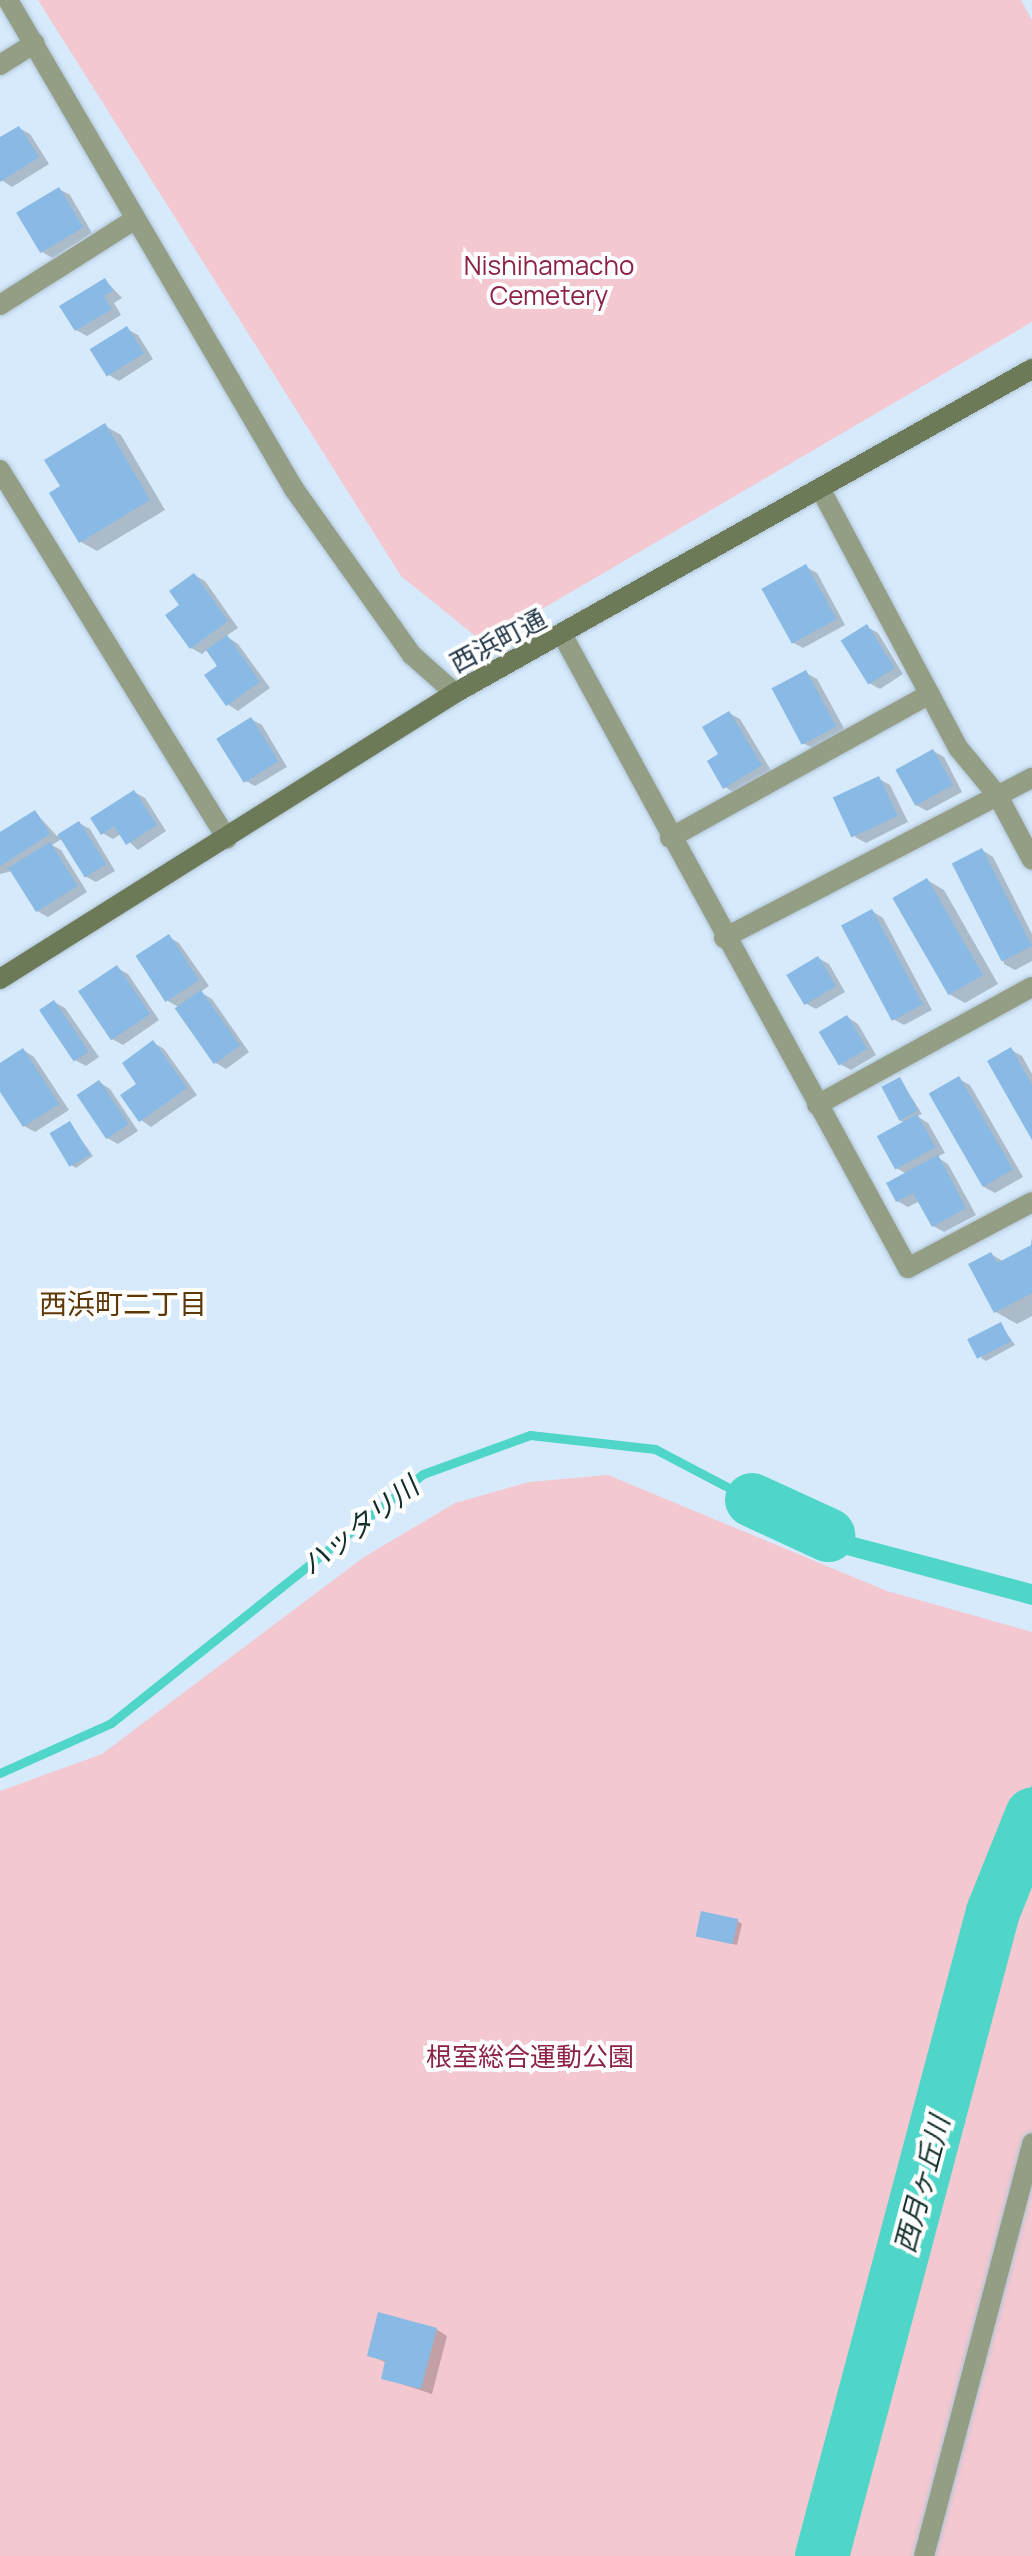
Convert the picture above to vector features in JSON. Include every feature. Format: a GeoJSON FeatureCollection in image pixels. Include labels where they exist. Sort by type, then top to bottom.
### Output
{"type":"FeatureCollection","features":[{"type":"Feature","properties":{"kind":"street"},"geometry":{"type":"LineString","coordinates":[[8,0],[294,489],[412,655],[455,693]]}},
{"type":"Feature","properties":{"kind":"street"},"geometry":{"type":"LineString","coordinates":[[0,65],[35,43]]}},
{"type":"Feature","properties":{"kind":"street"},"geometry":{"type":"LineString","coordinates":[[0,305],[134,220]]}},
{"type":"Feature","properties":{"kind":"street","name":"西浜町通"},"geometry":{"type":"LineString","coordinates":[[0,979],[455,693],[563,636],[1032,369]]}},
{"type":"Feature","properties":{"kind":"street"},"geometry":{"type":"LineString","coordinates":[[0,470],[227,839]]}},
{"type":"Feature","properties":{"kind":"street"},"geometry":{"type":"LineString","coordinates":[[821,490],[959,749],[998,796],[1032,860]]}},
{"type":"Feature","properties":{"kind":"street"},"geometry":{"type":"LineString","coordinates":[[563,636],[724,938],[908,1268],[1032,1202]]}},
{"type":"Feature","properties":{"kind":"street"},"geometry":{"type":"LineString","coordinates":[[670,838],[930,694]]}},
{"type":"Feature","properties":{"kind":"street"},"geometry":{"type":"LineString","coordinates":[[724,938],[1032,778]]}},
{"type":"Feature","properties":{"kind":"street"},"geometry":{"type":"LineString","coordinates":[[817,1105],[1032,987]]}},
{"type":"Feature","properties":{"kind":"street"},"geometry":{"type":"LineString","coordinates":[[924,2556],[1032,2143]]}},
{"type":"Feature","properties":{"kind":"green space","name":"Nishihamacho Cemetery"},"geometry":{"type":"Polygon","coordinates":[[[38,0],[1021,0],[1032,20],[1032,322],[484,643],[401,576],[38,0]]]}},
{"type":"Feature","properties":{"kind":"green space","name":"根室総合運動公園"},"geometry":{"type":"Polygon","coordinates":[[[608,1475],[887,1591],[1032,1632],[1032,2556],[0,2556],[0,1791],[102,1754],[364,1557],[455,1503],[529,1482],[608,1475]]]}},
{"type":"Feature","properties":{"kind":"shaded area"},"geometry":{"type":"Polygon","coordinates":[[[768,1498],[843,1534],[1032,1584],[1032,1605],[843,1554],[759,1509],[768,1498]]]}},
{"type":"Feature","properties":{"kind":"shaded area"},"geometry":{"type":"Polygon","coordinates":[[[1032,1785],[1032,1833],[975,2012],[969,1967],[1006,1828],[1032,1785]]]}},
{"type":"Feature","properties":{"kind":"building"},"geometry":{"type":"Polygon","coordinates":[[[19,126],[39,157],[0,182],[0,137],[19,126]]]}},
{"type":"Feature","properties":{"kind":"building"},"geometry":{"type":"Polygon","coordinates":[[[59,187],[83,227],[40,253],[16,213],[59,187]]]}},
{"type":"Feature","properties":{"kind":"building"},"geometry":{"type":"Polygon","coordinates":[[[105,278],[113,291],[104,296],[112,309],[75,331],[59,306],[105,278]]]}},
{"type":"Feature","properties":{"kind":"building"},"geometry":{"type":"Polygon","coordinates":[[[127,326],[144,353],[107,376],[90,349],[127,326]]]}},
{"type":"Feature","properties":{"kind":"building"},"geometry":{"type":"Polygon","coordinates":[[[105,423],[150,500],[79,543],[49,493],[60,486],[44,460],[105,423]]]}},
{"type":"Feature","properties":{"kind":"building"},"geometry":{"type":"Polygon","coordinates":[[[806,564],[837,619],[792,644],[761,589],[806,564]]]}},
{"type":"Feature","properties":{"kind":"building"},"geometry":{"type":"Polygon","coordinates":[[[194,573],[228,621],[190,649],[165,615],[179,605],[169,591],[194,573]]]}},
{"type":"Feature","properties":{"kind":"building"},"geometry":{"type":"Polygon","coordinates":[[[867,624],[895,668],[868,685],[841,640],[867,624]]]}},
{"type":"Feature","properties":{"kind":"building"},"geometry":{"type":"Polygon","coordinates":[[[227,635],[260,682],[226,706],[204,675],[217,666],[206,650],[227,635]]]}},
{"type":"Feature","properties":{"kind":"building"},"geometry":{"type":"Polygon","coordinates":[[[806,670],[836,727],[802,745],[772,688],[806,670]]]}},
{"type":"Feature","properties":{"kind":"building"},"geometry":{"type":"Polygon","coordinates":[[[729,711],[762,765],[723,789],[707,761],[718,754],[702,727],[729,711]]]}},
{"type":"Feature","properties":{"kind":"building"},"geometry":{"type":"Polygon","coordinates":[[[251,717],[279,761],[244,783],[216,739],[251,717]]]}},
{"type":"Feature","properties":{"kind":"building"},"geometry":{"type":"Polygon","coordinates":[[[933,749],[953,785],[915,806],[895,770],[933,749]]]}},
{"type":"Feature","properties":{"kind":"building"},"geometry":{"type":"Polygon","coordinates":[[[879,776],[898,816],[851,837],[833,798],[879,776]]]}},
{"type":"Feature","properties":{"kind":"building"},"geometry":{"type":"Polygon","coordinates":[[[134,790],[157,825],[126,845],[114,826],[101,835],[90,818],[134,790]]]}},
{"type":"Feature","properties":{"kind":"building"},"geometry":{"type":"Polygon","coordinates":[[[35,810],[50,834],[0,866],[0,832],[35,810]]]}},
{"type":"Feature","properties":{"kind":"building"},"geometry":{"type":"Polygon","coordinates":[[[79,821],[106,864],[85,877],[58,834],[79,821]]]}},
{"type":"Feature","properties":{"kind":"building"},"geometry":{"type":"Polygon","coordinates":[[[50,842],[78,886],[36,912],[8,868],[50,842]]]}},
{"type":"Feature","properties":{"kind":"building"},"geometry":{"type":"Polygon","coordinates":[[[982,848],[1032,946],[1002,961],[952,863],[982,848]]]}},
{"type":"Feature","properties":{"kind":"building"},"geometry":{"type":"Polygon","coordinates":[[[927,878],[983,975],[948,995],[892,898],[927,878]]]}},
{"type":"Feature","properties":{"kind":"building"},"geometry":{"type":"Polygon","coordinates":[[[872,909],[923,1004],[892,1021],[841,925],[872,909]]]}},
{"type":"Feature","properties":{"kind":"building"},"geometry":{"type":"Polygon","coordinates":[[[169,934],[199,980],[165,1002],[135,956],[169,934]]]}},
{"type":"Feature","properties":{"kind":"building"},"geometry":{"type":"Polygon","coordinates":[[[818,956],[836,986],[804,1005],[786,975],[818,956]]]}},
{"type":"Feature","properties":{"kind":"building"},"geometry":{"type":"Polygon","coordinates":[[[117,965],[150,1014],[111,1040],[78,991],[117,965]]]}},
{"type":"Feature","properties":{"kind":"building"},"geometry":{"type":"Polygon","coordinates":[[[201,990],[240,1046],[214,1064],[175,1008],[201,990]]]}},
{"type":"Feature","properties":{"kind":"building"},"geometry":{"type":"Polygon","coordinates":[[[54,1000],[89,1051],[74,1061],[39,1010],[54,1000]]]}},
{"type":"Feature","properties":{"kind":"building"},"geometry":{"type":"Polygon","coordinates":[[[847,1015],[867,1048],[839,1065],[819,1032],[847,1015]]]}},
{"type":"Feature","properties":{"kind":"building"},"geometry":{"type":"Polygon","coordinates":[[[153,1040],[187,1088],[139,1122],[120,1095],[136,1084],[122,1063],[153,1040]]]}},
{"type":"Feature","properties":{"kind":"building"},"geometry":{"type":"Polygon","coordinates":[[[1011,1047],[1032,1085],[1032,1140],[987,1061],[1011,1047]]]}},
{"type":"Feature","properties":{"kind":"building"},"geometry":{"type":"Polygon","coordinates":[[[23,1048],[59,1104],[23,1127],[0,1092],[0,1063],[23,1048]]]}},
{"type":"Feature","properties":{"kind":"building"},"geometry":{"type":"Polygon","coordinates":[[[959,1076],[1013,1170],[983,1187],[929,1094],[959,1076]]]}},
{"type":"Feature","properties":{"kind":"building"},"geometry":{"type":"Polygon","coordinates":[[[900,1077],[918,1111],[899,1120],[881,1087],[900,1077]]]}},
{"type":"Feature","properties":{"kind":"building"},"geometry":{"type":"Polygon","coordinates":[[[99,1080],[129,1124],[106,1139],[77,1095],[99,1080]]]}},
{"type":"Feature","properties":{"kind":"building"},"geometry":{"type":"Polygon","coordinates":[[[917,1114],[935,1147],[895,1170],[877,1136],[917,1114]]]}},
{"type":"Feature","properties":{"kind":"building"},"geometry":{"type":"Polygon","coordinates":[[[70,1121],[90,1154],[70,1167],[49,1133],[70,1121]]]}},
{"type":"Feature","properties":{"kind":"building"},"geometry":{"type":"Polygon","coordinates":[[[938,1155],[966,1208],[932,1227],[913,1193],[896,1202],[886,1183],[938,1155]]]}},
{"type":"Feature","properties":{"kind":"building"},"geometry":{"type":"Polygon","coordinates":[[[1032,1237],[1032,1293],[994,1313],[968,1264],[991,1252],[997,1263],[1031,1245],[1032,1237]]]}},
{"type":"Feature","properties":{"kind":"building"},"geometry":{"type":"Polygon","coordinates":[[[1001,1322],[1011,1342],[977,1359],[967,1339],[1001,1322]]]}},
{"type":"Feature","properties":{"kind":"building"},"geometry":{"type":"Polygon","coordinates":[[[701,1911],[738,1919],[733,1944],[696,1936],[701,1911]]]}},
{"type":"Feature","properties":{"kind":"building"},"geometry":{"type":"Polygon","coordinates":[[[378,2312],[437,2328],[421,2389],[381,2379],[385,2361],[367,2356],[378,2312]]]}},
{"type":"Feature","properties":{"kind":"waterway","name":"ハッタリ川"},"geometry":{"type":"LineString","coordinates":[[0,1773],[111,1723],[423,1474],[530,1435],[655,1449],[752,1500]]}},
{"type":"Feature","properties":{"kind":"waterway","name":"ハッタリ川"},"geometry":{"type":"LineString","coordinates":[[752,1500],[828,1535]]}},
{"type":"Feature","properties":{"kind":"waterway","name":"西月ヶ丘川"},"geometry":{"type":"LineString","coordinates":[[822,2556],[993,1912],[1032,1815]]}},
{"type":"Feature","properties":{"kind":"district","name":"西浜町二丁目"},"geometry":{"type":"Point","coordinates":[123,1303]}}]}
